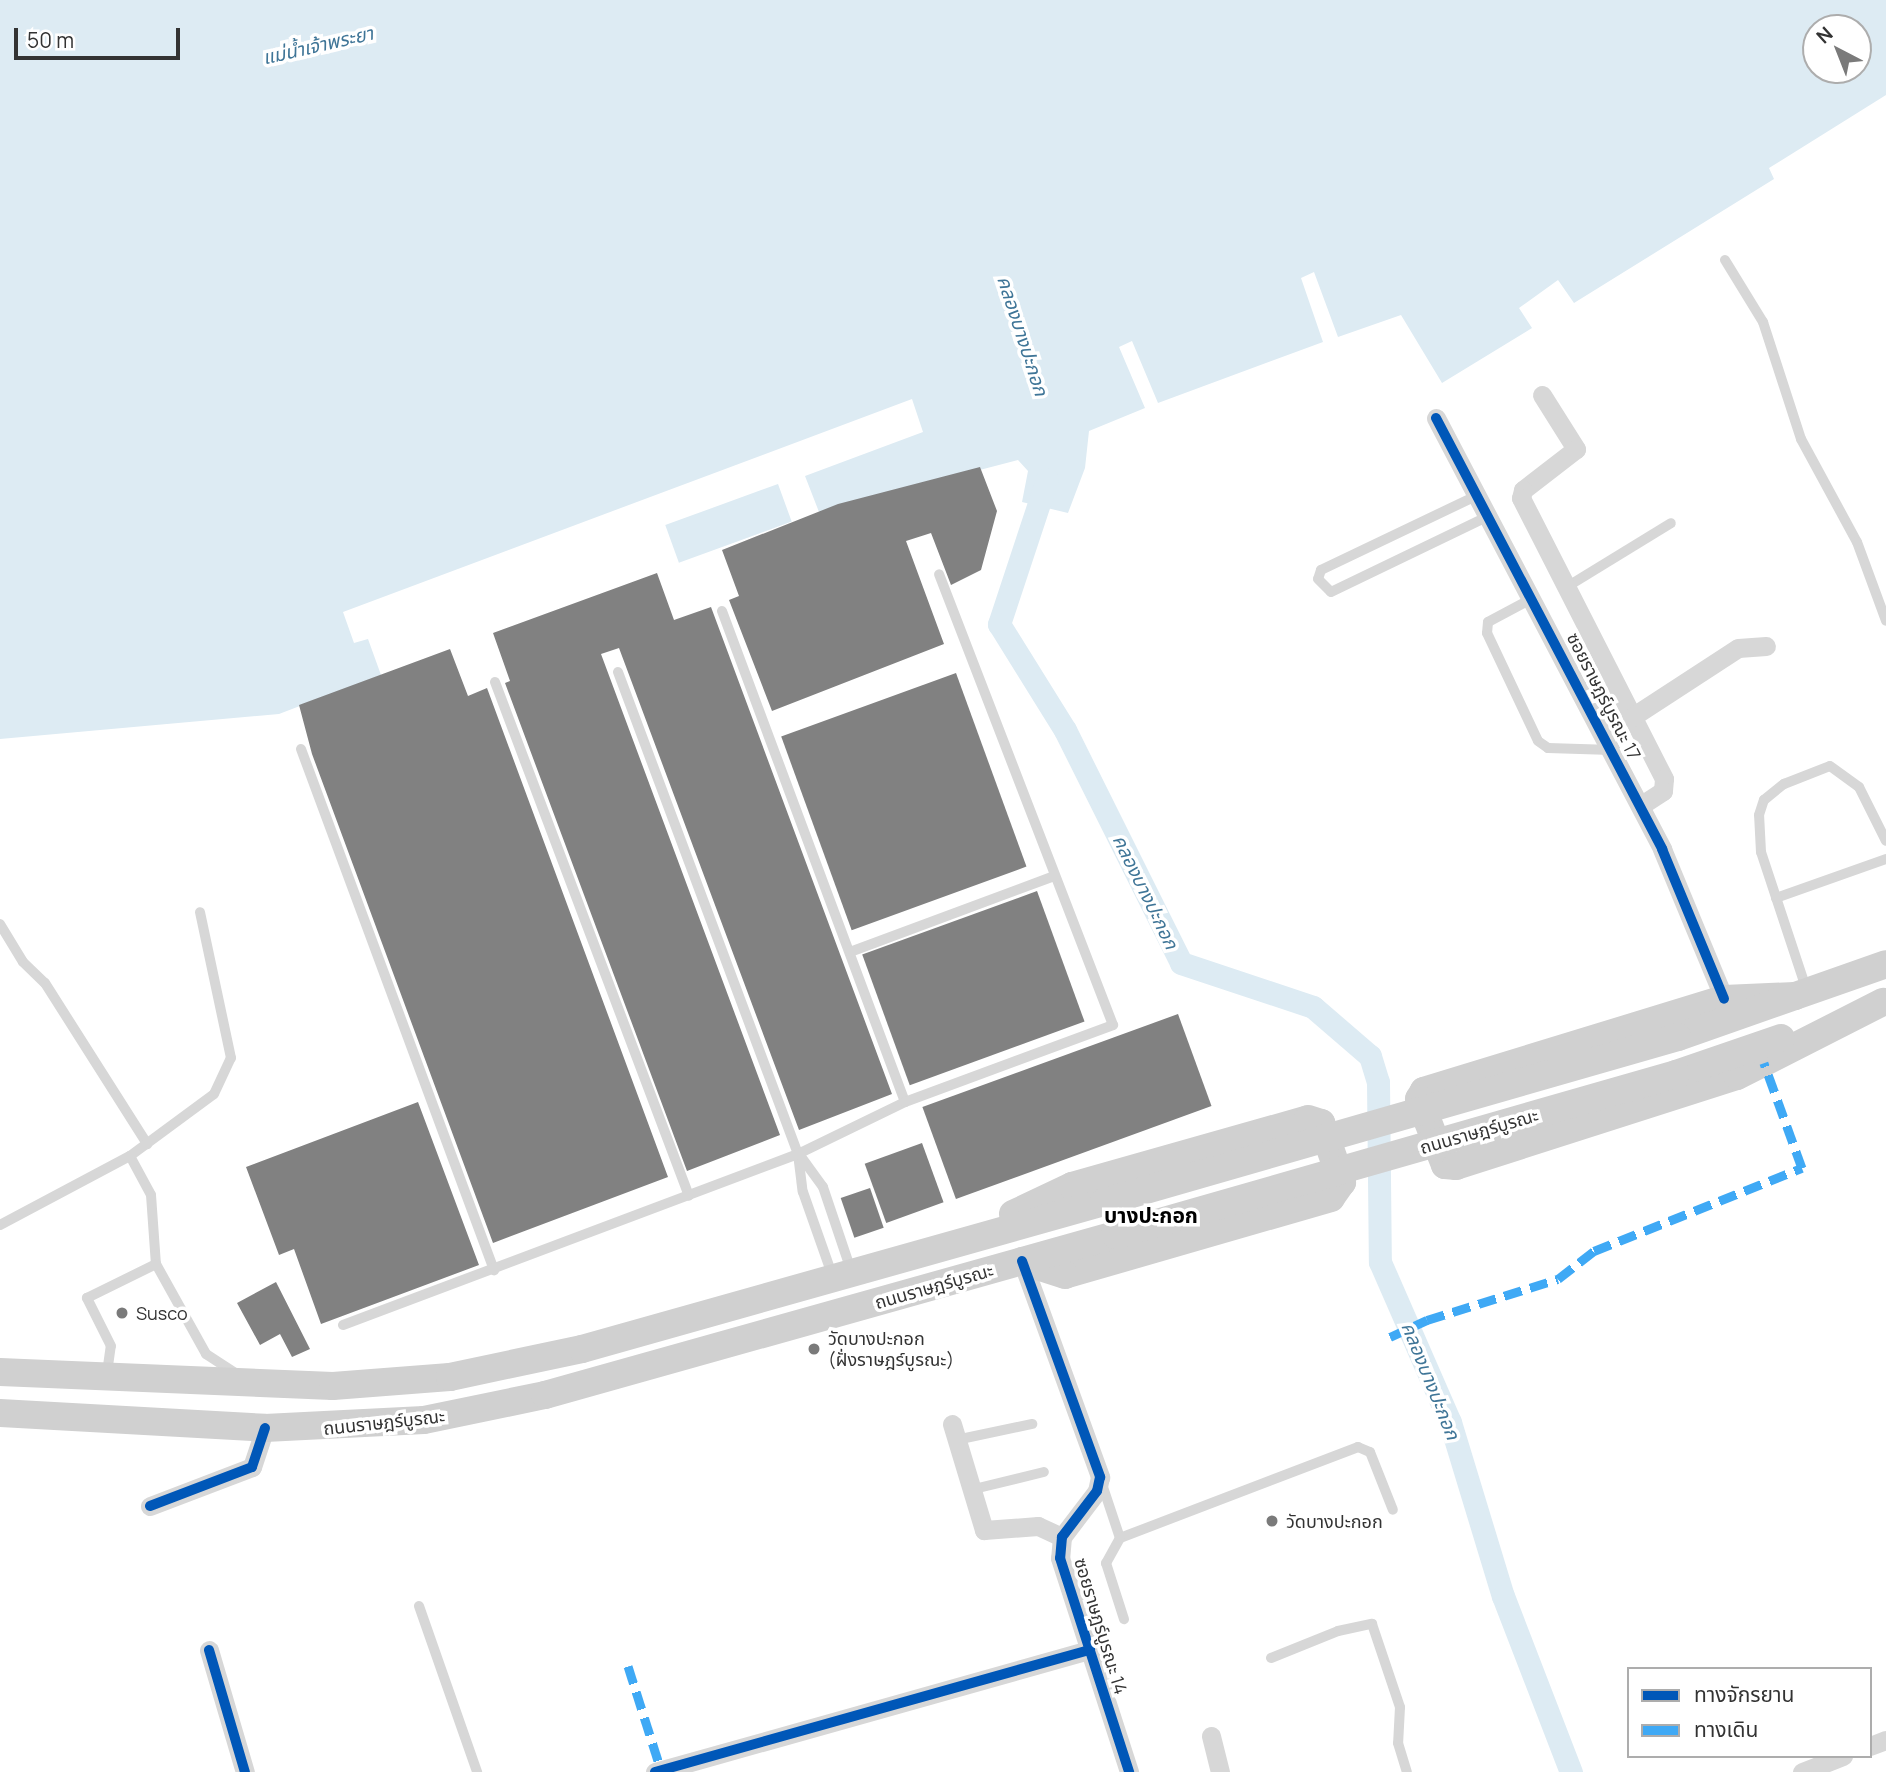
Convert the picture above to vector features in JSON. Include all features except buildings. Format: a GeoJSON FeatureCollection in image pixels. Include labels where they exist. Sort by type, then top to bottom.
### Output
{"type":"FeatureCollection","features":[{"type":"Feature","properties":{"kind":"main road","name":"ถนนราษฎร์บูรณะ"},"geometry":{"type":"LineString","coordinates":[[0,1372],[332,1386],[450,1377],[582,1349],[1678,1037],[1886,964]]}},
{"type":"Feature","properties":{"kind":"main road"},"geometry":{"type":"LineString","coordinates":[[1801,994],[1724,999],[1424,1091],[1419,1099],[1444,1165],[1455,1166],[1737,1076],[1884,1001]]}},
{"type":"Feature","properties":{"kind":"main road","name":"ถนนราษฎร์บูรณะ"},"geometry":{"type":"LineString","coordinates":[[0,1413],[265,1428],[373,1426],[483,1409],[1115,1235],[1676,1074],[1884,1001]]}},
{"type":"Feature","properties":{"kind":"main road"},"geometry":{"type":"LineString","coordinates":[[948,1246],[1072,1186],[1308,1119],[1321,1122],[1342,1182],[1331,1198],[1065,1275],[1022,1261]]}},
{"type":"Feature","properties":{"kind":"street"},"geometry":{"type":"LineString","coordinates":[[1542,395],[1576,449],[1523,490],[1521,498],[1664,779],[1663,792],[1640,806]]}},
{"type":"Feature","properties":{"kind":"street","name":"ซอยราษฎร์บูรณะ 17"},"geometry":{"type":"LineString","coordinates":[[1436,418],[1534,598],[1640,806],[1724,999]]}},
{"type":"Feature","properties":{"kind":"street"},"geometry":{"type":"LineString","coordinates":[[1632,717],[1738,648],[1766,646]]}},
{"type":"Feature","properties":{"kind":"street"},"geometry":{"type":"LineString","coordinates":[[1022,1261],[1100,1477]]}},
{"type":"Feature","properties":{"kind":"street"},"geometry":{"type":"LineString","coordinates":[[150,1506],[252,1467],[265,1428]]}},
{"type":"Feature","properties":{"kind":"street"},"geometry":{"type":"LineString","coordinates":[[954,1432],[980,1525],[989,1533],[1038,1526],[1062,1537]]}},
{"type":"Feature","properties":{"kind":"street","name":"ซอยราษฎร์บูรณะ 14"},"geometry":{"type":"LineString","coordinates":[[1100,1477],[1097,1491],[1062,1537],[1060,1558],[1129,1772]]}},
{"type":"Feature","properties":{"kind":"street"},"geometry":{"type":"LineString","coordinates":[[209,1650],[245,1772]]}},
{"type":"Feature","properties":{"kind":"street"},"geometry":{"type":"LineString","coordinates":[[654,1772],[1090,1650]]}},
{"type":"Feature","properties":{"kind":"street"},"geometry":{"type":"LineString","coordinates":[[1211,1736],[1220,1772]]}},
{"type":"Feature","properties":{"kind":"street"},"geometry":{"type":"LineString","coordinates":[[1802,1772],[1838,1758]]}},
{"type":"Feature","properties":{"kind":"lane"},"geometry":{"type":"LineString","coordinates":[[1725,260],[1763,322],[1801,439],[1857,541],[1886,621]]}},
{"type":"Feature","properties":{"kind":"lane"},"geometry":{"type":"LineString","coordinates":[[1478,495],[1321,570],[1318,579],[1331,592],[1489,516]]}},
{"type":"Feature","properties":{"kind":"lane"},"geometry":{"type":"LineString","coordinates":[[1565,589],[1671,523]]}},
{"type":"Feature","properties":{"kind":"lane"},"geometry":{"type":"LineString","coordinates":[[343,1325],[798,1154],[905,1102],[1113,1025],[939,574]]}},
{"type":"Feature","properties":{"kind":"lane"},"geometry":{"type":"LineString","coordinates":[[1534,598],[1488,622],[1487,633],[1538,741],[1548,748],[1612,750]]}},
{"type":"Feature","properties":{"kind":"lane"},"geometry":{"type":"LineString","coordinates":[[722,611],[905,1102]]}},
{"type":"Feature","properties":{"kind":"lane"},"geometry":{"type":"LineString","coordinates":[[618,672],[798,1154],[803,1192],[842,1274]]}},
{"type":"Feature","properties":{"kind":"lane"},"geometry":{"type":"LineString","coordinates":[[495,681],[689,1196]]}},
{"type":"Feature","properties":{"kind":"lane"},"geometry":{"type":"LineString","coordinates":[[300,749],[494,1270]]}},
{"type":"Feature","properties":{"kind":"lane"},"geometry":{"type":"LineString","coordinates":[[1801,994],[1761,852],[1759,815],[1764,800],[1784,784],[1830,766],[1848,775],[1886,841]]}},
{"type":"Feature","properties":{"kind":"lane"},"geometry":{"type":"LineString","coordinates":[[1776,898],[1886,859]]}},
{"type":"Feature","properties":{"kind":"lane"},"geometry":{"type":"LineString","coordinates":[[850,952],[1054,876]]}},
{"type":"Feature","properties":{"kind":"lane"},"geometry":{"type":"LineString","coordinates":[[0,1225],[130,1156],[214,1094],[231,1058],[200,912]]}},
{"type":"Feature","properties":{"kind":"lane"},"geometry":{"type":"LineString","coordinates":[[0,924],[23,962],[45,983],[147,1144]]}},
{"type":"Feature","properties":{"kind":"lane"},"geometry":{"type":"LineString","coordinates":[[798,1154],[823,1187],[842,1274]]}},
{"type":"Feature","properties":{"kind":"lane"},"geometry":{"type":"LineString","coordinates":[[130,1156],[151,1195],[156,1264],[206,1354],[252,1384]]}},
{"type":"Feature","properties":{"kind":"lane"},"geometry":{"type":"LineString","coordinates":[[106,1377],[111,1346],[87,1298],[156,1264]]}},
{"type":"Feature","properties":{"kind":"lane"},"geometry":{"type":"LineString","coordinates":[[954,1432],[1032,1424]]}},
{"type":"Feature","properties":{"kind":"lane"},"geometry":{"type":"LineString","coordinates":[[1124,1619],[1106,1563],[1120,1538],[1359,1447],[1370,1452],[1393,1510]]}},
{"type":"Feature","properties":{"kind":"lane"},"geometry":{"type":"LineString","coordinates":[[970,1490],[1044,1472]]}},
{"type":"Feature","properties":{"kind":"lane"},"geometry":{"type":"LineString","coordinates":[[1100,1477],[1120,1538]]}},
{"type":"Feature","properties":{"kind":"lane"},"geometry":{"type":"LineString","coordinates":[[419,1606],[477,1772]]}},
{"type":"Feature","properties":{"kind":"lane"},"geometry":{"type":"LineString","coordinates":[[1271,1658],[1338,1631],[1371,1624],[1399,1707],[1398,1743],[1407,1772]]}},
{"type":"Feature","properties":{"kind":"water","name":"แม่น้ำเจ้าพระยา"},"geometry":{"type":"Polygon","coordinates":[[[0,0],[1886,0],[1886,95],[1769,168],[1774,179],[1574,303],[1558,280],[1519,308],[1532,328],[1442,383],[1401,315],[1338,337],[1314,272],[1301,278],[1323,342],[1158,403],[1132,341],[1119,347],[1145,408],[1089,431],[1085,468],[1068,513],[1022,502],[1028,471],[1018,460],[819,512],[805,476],[923,432],[912,399],[343,612],[354,643],[368,639],[381,675],[279,714],[0,739],[0,0]]]}},
{"type":"Feature","properties":{"kind":"water"},"geometry":{"type":"Polygon","coordinates":[[[778,484],[792,522],[679,563],[665,525],[778,484]]]}},
{"type":"Feature","properties":{"kind":"waterway","name":"คลองบางปะกอก"},"geometry":{"type":"LineString","coordinates":[[1047,479],[999,624],[1065,730],[1181,963],[1313,1007],[1370,1056],[1378,1082],[1380,1262],[1450,1422],[1503,1596],[1571,1772]]}},
{"type":"Feature","properties":{"kind":"marked path"},"geometry":{"type":"LineString","coordinates":[[1390,1337],[1427,1320],[1558,1279],[1594,1251],[1802,1168],[1764,1063]]}},
{"type":"Feature","properties":{"kind":"marked path"},"geometry":{"type":"LineString","coordinates":[[628,1666],[661,1770]]}},
{"type":"Feature","properties":{"kind":"cycle path"},"geometry":{"type":"LineString","coordinates":[[1436,418],[1662,849],[1724,999]]}},
{"type":"Feature","properties":{"kind":"cycle path"},"geometry":{"type":"LineString","coordinates":[[1022,1261],[1100,1477],[1097,1491],[1062,1537],[1060,1558],[1129,1772]]}},
{"type":"Feature","properties":{"kind":"cycle path"},"geometry":{"type":"LineString","coordinates":[[150,1506],[252,1467],[265,1428]]}},
{"type":"Feature","properties":{"kind":"cycle path"},"geometry":{"type":"LineString","coordinates":[[209,1650],[245,1772]]}},
{"type":"Feature","properties":{"kind":"cycle path"},"geometry":{"type":"LineString","coordinates":[[655,1772],[1090,1650]]}},
{"type":"Feature","properties":{"kind":"place","name":"Susco"},"geometry":{"type":"Point","coordinates":[122,1313]}},
{"type":"Feature","properties":{"kind":"place","name":"วัดบางปะกอก (ฝั่งราษฎร์บูรณะ)"},"geometry":{"type":"Point","coordinates":[814,1349]}},
{"type":"Feature","properties":{"kind":"place","name":"วัดบางปะกอก"},"geometry":{"type":"Point","coordinates":[1272,1521]}},
{"type":"Feature","properties":{"kind":"district","name":"บางปะกอก"},"geometry":{"type":"Point","coordinates":[1151,1215]}}]}
